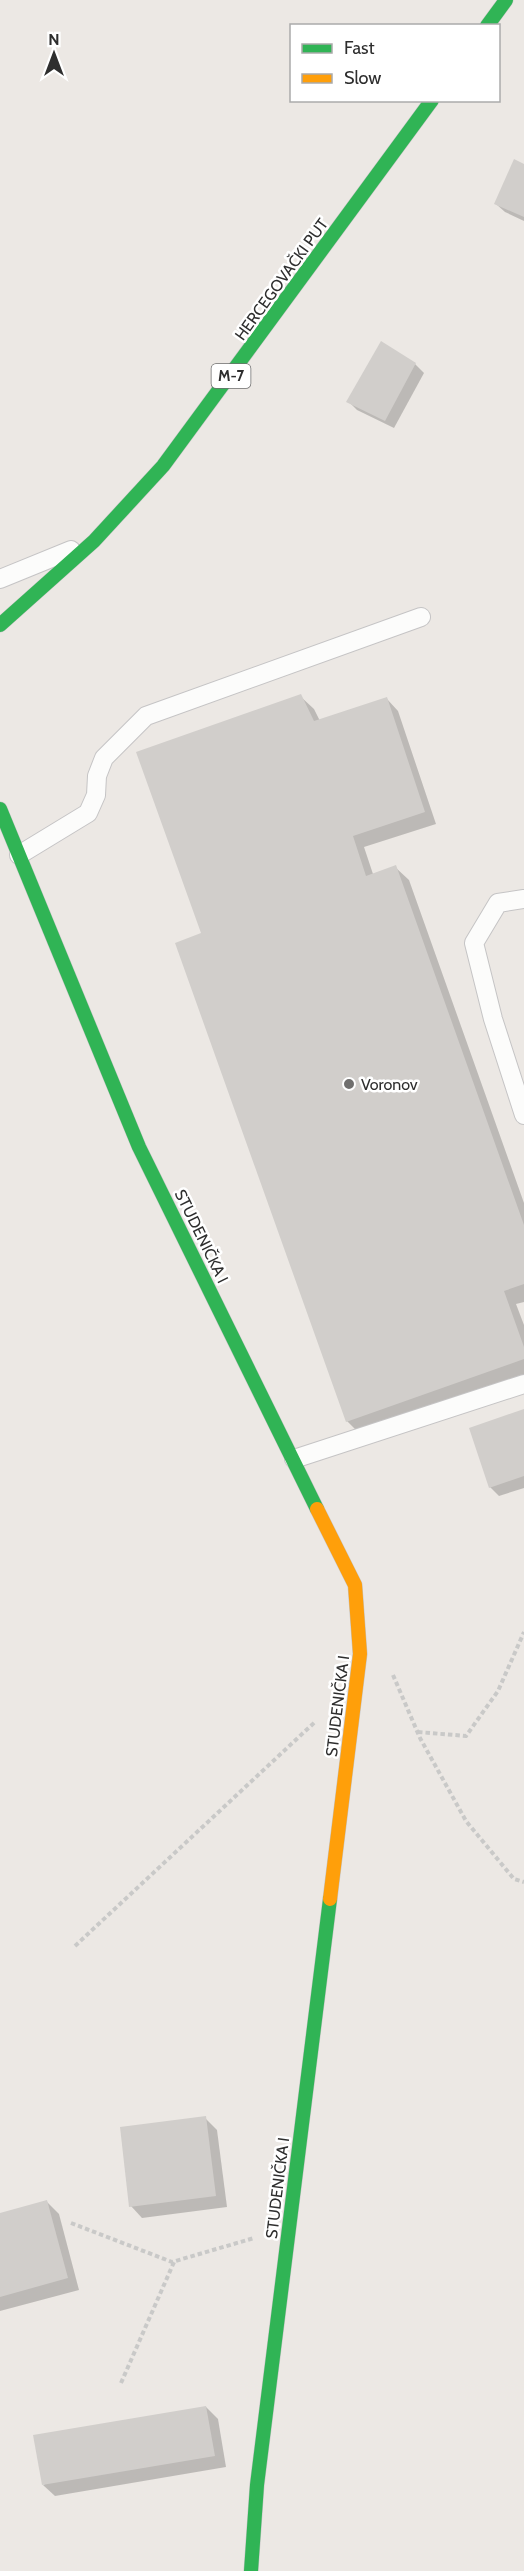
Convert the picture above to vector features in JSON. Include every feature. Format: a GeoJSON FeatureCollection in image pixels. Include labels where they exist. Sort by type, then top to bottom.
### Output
{"type":"FeatureCollection","features":[{"type":"Feature","properties":{"kind":"street"},"geometry":{"type":"LineString","coordinates":[[488,24],[506,0]]}},
{"type":"Feature","properties":{"kind":"street","name":"HERCEGOVAČKI PUT"},"geometry":{"type":"LineString","coordinates":[[0,625],[94,541],[137,495],[187,435],[431,102]]}},
{"type":"Feature","properties":{"kind":"street","name":"STUDENIČKA I"},"geometry":{"type":"LineString","coordinates":[[0,809],[139,1147],[355,1585],[360,1654],[257,2485],[251,2571]]}},
{"type":"Feature","properties":{"kind":"lane"},"geometry":{"type":"LineString","coordinates":[[0,579],[94,541]]}},
{"type":"Feature","properties":{"kind":"lane"},"geometry":{"type":"LineString","coordinates":[[19,855],[88,813],[96,795],[97,776],[104,758],[146,716],[421,617]]}},
{"type":"Feature","properties":{"kind":"lane"},"geometry":{"type":"LineString","coordinates":[[524,899],[498,903],[474,943],[494,1019],[524,1115]]}},
{"type":"Feature","properties":{"kind":"lane"},"geometry":{"type":"LineString","coordinates":[[294,1459],[524,1384]]}},
{"type":"Feature","properties":{"kind":"path"},"geometry":{"type":"LineString","coordinates":[[418,1732],[466,1736],[498,1691],[524,1632]]}},
{"type":"Feature","properties":{"kind":"path"},"geometry":{"type":"LineString","coordinates":[[391,1669],[418,1732],[466,1821],[514,1879],[524,1882]]}},
{"type":"Feature","properties":{"kind":"path"},"geometry":{"type":"LineString","coordinates":[[75,1946],[323,1715]]}},
{"type":"Feature","properties":{"kind":"path"},"geometry":{"type":"LineString","coordinates":[[71,2223],[174,2262],[289,2227]]}},
{"type":"Feature","properties":{"kind":"path"},"geometry":{"type":"LineString","coordinates":[[122,2383],[174,2262]]}},
{"type":"Feature","properties":{"kind":"building"},"geometry":{"type":"Polygon","coordinates":[[[514,159],[524,164],[524,217],[494,204],[514,159]]]}},
{"type":"Feature","properties":{"kind":"building"},"geometry":{"type":"Polygon","coordinates":[[[381,341],[416,363],[385,421],[346,402],[381,341]]]}},
{"type":"Feature","properties":{"kind":"building","name":"Voronov"},"geometry":{"type":"Polygon","coordinates":[[[301,694],[314,721],[387,697],[425,812],[353,836],[366,876],[396,865],[524,1225],[524,1284],[504,1291],[524,1347],[524,1359],[346,1422],[175,943],[201,933],[136,752],[301,694]]]}},
{"type":"Feature","properties":{"kind":"building"},"geometry":{"type":"Polygon","coordinates":[[[524,1409],[524,1476],[489,1488],[469,1428],[524,1409]]]}},
{"type":"Feature","properties":{"kind":"building"},"geometry":{"type":"Polygon","coordinates":[[[206,2116],[216,2196],[129,2207],[120,2127],[206,2116]]]}},
{"type":"Feature","properties":{"kind":"building"},"geometry":{"type":"Polygon","coordinates":[[[47,2200],[68,2278],[0,2297],[0,2213],[47,2200]]]}},
{"type":"Feature","properties":{"kind":"building"},"geometry":{"type":"Polygon","coordinates":[[[206,2406],[215,2456],[42,2485],[33,2435],[206,2406]]]}},
{"type":"Feature","properties":{"kind":"traffic: fast"},"geometry":{"type":"LineString","coordinates":[[488,24],[506,0]]}},
{"type":"Feature","properties":{"kind":"traffic: fast"},"geometry":{"type":"LineString","coordinates":[[0,625],[94,541],[163,466],[431,102]]}},
{"type":"Feature","properties":{"kind":"traffic: fast"},"geometry":{"type":"LineString","coordinates":[[0,809],[139,1147],[317,1509]]}},
{"type":"Feature","properties":{"kind":"traffic: fast"},"geometry":{"type":"LineString","coordinates":[[251,2571],[257,2485],[330,1899]]}},
{"type":"Feature","properties":{"kind":"traffic: slow"},"geometry":{"type":"LineString","coordinates":[[317,1509],[355,1585],[360,1654],[330,1899]]}},
{"type":"Feature","properties":{"kind":"place","name":"Voronov"},"geometry":{"type":"Point","coordinates":[349,1084]}}]}
